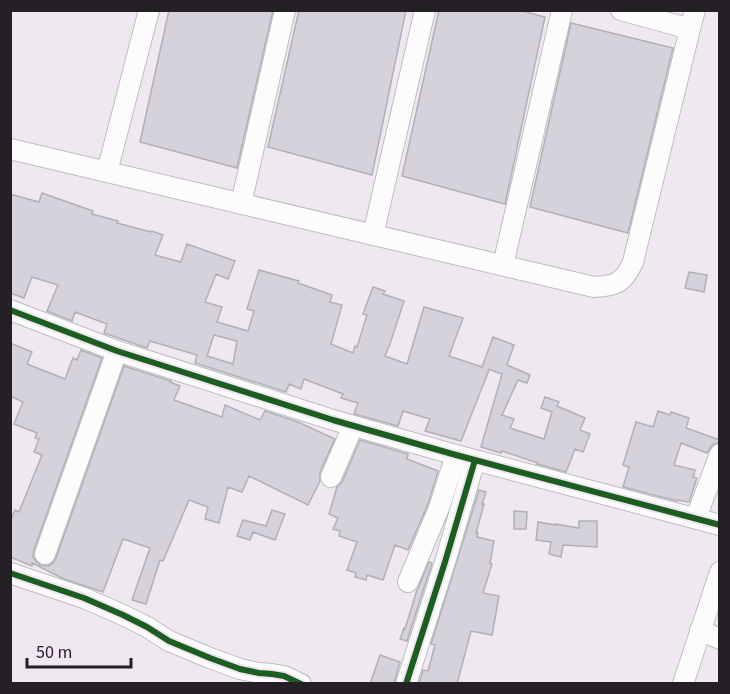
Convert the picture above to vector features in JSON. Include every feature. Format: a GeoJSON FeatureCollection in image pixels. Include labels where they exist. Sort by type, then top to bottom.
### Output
{"type":"FeatureCollection","features":[{"type":"Feature","properties":{"kind":"street"},"geometry":{"type":"LineString","coordinates":[[107,172],[148,10]]}},
{"type":"Feature","properties":{"kind":"street"},"geometry":{"type":"LineString","coordinates":[[241,204],[285,10]]}},
{"type":"Feature","properties":{"kind":"street"},"geometry":{"type":"LineString","coordinates":[[373,235],[425,10]]}},
{"type":"Feature","properties":{"kind":"street"},"geometry":{"type":"LineString","coordinates":[[503,265],[562,10]]}},
{"type":"Feature","properties":{"kind":"street"},"geometry":{"type":"LineString","coordinates":[[10,150],[594,287],[604,287],[616,283],[627,275],[633,261],[693,20],[621,10]]}},
{"type":"Feature","properties":{"kind":"street"},"geometry":{"type":"LineString","coordinates":[[10,310],[117,351],[353,426],[720,525]]}},
{"type":"Feature","properties":{"kind":"street"},"geometry":{"type":"LineString","coordinates":[[45,554],[117,351]]}},
{"type":"Feature","properties":{"kind":"street"},"geometry":{"type":"LineString","coordinates":[[331,477],[353,426]]}},
{"type":"Feature","properties":{"kind":"street"},"geometry":{"type":"LineString","coordinates":[[696,518],[720,454]]}},
{"type":"Feature","properties":{"kind":"street"},"geometry":{"type":"LineString","coordinates":[[408,582],[439,508],[456,455]]}},
{"type":"Feature","properties":{"kind":"street"},"geometry":{"type":"LineString","coordinates":[[406,684],[476,460]]}},
{"type":"Feature","properties":{"kind":"street"},"geometry":{"type":"LineString","coordinates":[[683,684],[720,572]]}},
{"type":"Feature","properties":{"kind":"street"},"geometry":{"type":"LineString","coordinates":[[10,573],[84,598],[147,627],[169,641],[210,658],[240,669],[284,676],[301,684]]}},
{"type":"Feature","properties":{"kind":"street"},"geometry":{"type":"LineString","coordinates":[[700,630],[720,639]]}},
{"type":"Feature","properties":{"kind":"building"},"geometry":{"type":"Polygon","coordinates":[[[169,10],[273,10],[237,168],[140,142],[169,10]]]}},
{"type":"Feature","properties":{"kind":"building"},"geometry":{"type":"Polygon","coordinates":[[[299,10],[406,10],[372,175],[268,147],[299,10]]]}},
{"type":"Feature","properties":{"kind":"building"},"geometry":{"type":"Polygon","coordinates":[[[439,10],[518,10],[545,17],[505,204],[402,176],[439,10]]]}},
{"type":"Feature","properties":{"kind":"building"},"geometry":{"type":"Polygon","coordinates":[[[571,23],[673,48],[628,233],[530,207],[571,23]]]}},
{"type":"Feature","properties":{"kind":"building"},"geometry":{"type":"Polygon","coordinates":[[[42,193],[93,211],[92,214],[118,221],[117,223],[163,235],[155,255],[181,262],[187,244],[235,261],[228,279],[216,274],[205,302],[222,307],[217,322],[248,331],[254,311],[247,309],[259,270],[299,281],[298,283],[332,295],[330,302],[342,305],[331,344],[353,353],[367,315],[363,314],[373,287],[385,291],[383,294],[404,301],[385,356],[407,364],[424,307],[463,318],[449,356],[482,367],[493,337],[514,345],[507,365],[530,375],[527,383],[518,380],[502,415],[514,419],[510,428],[544,439],[552,412],[541,408],[545,397],[559,402],[557,406],[585,418],[580,430],[590,434],[583,452],[575,449],[566,472],[502,451],[501,453],[481,447],[502,374],[488,369],[461,441],[425,431],[430,419],[403,411],[398,426],[354,414],[358,403],[341,398],[343,394],[304,379],[301,389],[289,384],[286,392],[195,363],[197,355],[150,341],[147,348],[104,333],[107,324],[75,312],[72,321],[47,311],[58,285],[32,277],[24,298],[10,293],[10,194],[39,202],[42,193]],[[214,335],[207,356],[233,364],[237,341],[214,335]]]}},
{"type":"Feature","properties":{"kind":"building"},"geometry":{"type":"Polygon","coordinates":[[[689,272],[707,275],[704,292],[685,288],[689,272]]]}},
{"type":"Feature","properties":{"kind":"building"},"geometry":{"type":"Polygon","coordinates":[[[10,343],[32,352],[27,364],[65,379],[73,358],[77,360],[81,350],[102,358],[34,550],[33,557],[40,565],[48,566],[56,558],[124,366],[171,381],[180,386],[174,400],[222,417],[225,405],[260,420],[265,411],[298,422],[335,439],[320,472],[320,481],[308,505],[249,476],[242,492],[228,487],[219,523],[205,519],[208,507],[189,500],[163,561],[160,560],[146,604],[132,600],[150,548],[123,539],[103,592],[64,579],[32,563],[32,566],[10,557],[10,522],[15,510],[19,512],[42,455],[34,452],[39,439],[35,438],[37,433],[14,424],[23,402],[10,396],[10,343]]]}},
{"type":"Feature","properties":{"kind":"building"},"geometry":{"type":"Polygon","coordinates":[[[658,411],[670,415],[671,412],[689,418],[686,428],[720,440],[712,445],[707,453],[681,443],[674,465],[695,470],[693,477],[697,478],[689,502],[623,487],[629,467],[623,465],[636,422],[653,427],[658,411]]]}},
{"type":"Feature","properties":{"kind":"building"},"geometry":{"type":"Polygon","coordinates":[[[360,440],[408,454],[407,459],[438,471],[428,504],[408,550],[395,545],[383,580],[367,575],[366,580],[355,577],[356,573],[347,570],[357,542],[339,536],[340,531],[333,529],[338,518],[329,514],[337,487],[342,482],[360,440]]]}},
{"type":"Feature","properties":{"kind":"building"},"geometry":{"type":"Polygon","coordinates":[[[479,490],[486,492],[477,537],[494,541],[490,563],[492,564],[483,593],[499,596],[492,635],[471,631],[457,684],[419,684],[423,670],[428,671],[435,645],[431,644],[479,490]]]}},
{"type":"Feature","properties":{"kind":"building"},"geometry":{"type":"Polygon","coordinates":[[[272,510],[285,514],[275,540],[253,532],[250,540],[237,536],[243,520],[266,526],[272,510]]]}},
{"type":"Feature","properties":{"kind":"building"},"geometry":{"type":"Polygon","coordinates":[[[514,511],[527,512],[526,529],[514,529],[514,511]]]}},
{"type":"Feature","properties":{"kind":"building"},"geometry":{"type":"Polygon","coordinates":[[[579,521],[597,521],[597,547],[563,545],[561,557],[549,554],[551,542],[536,540],[538,522],[579,528],[579,521]]]}},
{"type":"Feature","properties":{"kind":"building"},"geometry":{"type":"Polygon","coordinates":[[[429,562],[432,563],[407,641],[400,639],[416,593],[429,562]]]}},
{"type":"Feature","properties":{"kind":"building"},"geometry":{"type":"Polygon","coordinates":[[[380,655],[400,662],[394,684],[370,684],[380,655]]]}},
{"type":"Feature","properties":{"kind":"cycle path"},"geometry":{"type":"LineString","coordinates":[[10,310],[117,351],[333,420],[720,525]]}},
{"type":"Feature","properties":{"kind":"cycle path"},"geometry":{"type":"LineString","coordinates":[[406,684],[475,460]]}},
{"type":"Feature","properties":{"kind":"cycle path"},"geometry":{"type":"LineString","coordinates":[[10,573],[84,598],[147,627],[169,641],[210,658],[240,669],[284,676],[301,684]]}}]}
